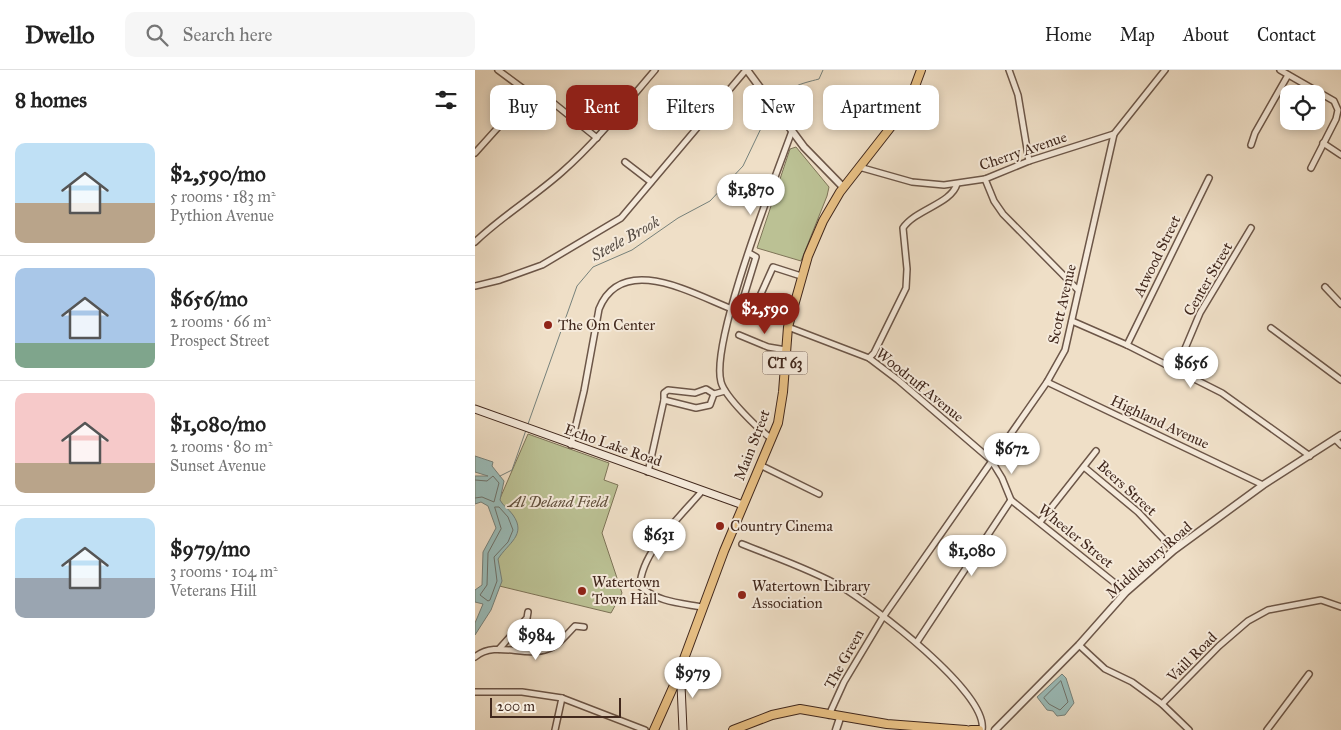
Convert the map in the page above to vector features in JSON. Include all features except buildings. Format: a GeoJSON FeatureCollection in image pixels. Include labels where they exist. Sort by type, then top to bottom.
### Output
{"type":"FeatureCollection","features":[{"type":"Feature","properties":{"kind":"main road","name":"Main Street"},"geometry":{"type":"LineString","coordinates":[[654,730],[743,505],[772,438],[780,413],[788,327],[801,276],[823,221],[858,166],[900,118],[915,91],[921,70]]}},
{"type":"Feature","properties":{"kind":"main road","name":"Echo Lake Road"},"geometry":{"type":"LineString","coordinates":[[475,409],[526,429],[743,505]]}},
{"type":"Feature","properties":{"kind":"main road"},"geometry":{"type":"LineString","coordinates":[[678,673],[681,685],[683,730]]}},
{"type":"Feature","properties":{"kind":"main road"},"geometry":{"type":"LineString","coordinates":[[733,730],[772,715],[800,709],[840,718],[887,724],[966,730]]}},
{"type":"Feature","properties":{"kind":"main road"},"geometry":{"type":"LineString","coordinates":[[971,730],[981,730]]}},
{"type":"Feature","properties":{"kind":"street"},"geometry":{"type":"LineString","coordinates":[[498,70],[518,85]]}},
{"type":"Feature","properties":{"kind":"street"},"geometry":{"type":"LineString","coordinates":[[475,242],[515,207],[561,174],[597,138],[655,70]]}},
{"type":"Feature","properties":{"kind":"street"},"geometry":{"type":"LineString","coordinates":[[475,286],[530,270],[604,230],[621,218],[746,70],[820,165],[843,187]]}},
{"type":"Feature","properties":{"kind":"street"},"geometry":{"type":"LineString","coordinates":[[1009,70],[1018,95],[1029,161]]}},
{"type":"Feature","properties":{"kind":"street"},"geometry":{"type":"LineString","coordinates":[[1114,134],[1165,70]]}},
{"type":"Feature","properties":{"kind":"street"},"geometry":{"type":"LineString","coordinates":[[1279,70],[1334,101],[1338,110],[1336,119],[1311,168]]}},
{"type":"Feature","properties":{"kind":"street"},"geometry":{"type":"LineString","coordinates":[[1251,145],[1255,133],[1288,75]]}},
{"type":"Feature","properties":{"kind":"street"},"geometry":{"type":"LineString","coordinates":[[556,103],[597,138]]}},
{"type":"Feature","properties":{"kind":"street"},"geometry":{"type":"LineString","coordinates":[[475,153],[496,130]]}},
{"type":"Feature","properties":{"kind":"street"},"geometry":{"type":"LineString","coordinates":[[772,438],[725,391],[720,377],[720,360],[732,309],[749,253],[792,131]]}},
{"type":"Feature","properties":{"kind":"street","name":"Cherry Avenue"},"geometry":{"type":"LineString","coordinates":[[858,166],[912,182],[944,185],[957,184],[985,179],[1029,161],[1114,134]]}},
{"type":"Feature","properties":{"kind":"street","name":"Scott Avenue"},"geometry":{"type":"LineString","coordinates":[[991,460],[1047,382],[1065,350],[1114,134]]}},
{"type":"Feature","properties":{"kind":"street"},"geometry":{"type":"LineString","coordinates":[[1323,143],[1341,155]]}},
{"type":"Feature","properties":{"kind":"street"},"geometry":{"type":"LineString","coordinates":[[625,162],[651,182]]}},
{"type":"Feature","properties":{"kind":"street","name":"Atwood Street"},"geometry":{"type":"LineString","coordinates":[[1127,345],[1209,178]]}},
{"type":"Feature","properties":{"kind":"street"},"geometry":{"type":"LineString","coordinates":[[985,179],[994,201],[1003,214],[1078,290]]}},
{"type":"Feature","properties":{"kind":"street"},"geometry":{"type":"LineString","coordinates":[[869,358],[875,353],[906,288],[907,268],[903,228],[917,213],[951,195],[957,184]]}},
{"type":"Feature","properties":{"kind":"street","name":"Center Street"},"geometry":{"type":"LineString","coordinates":[[1176,370],[1200,313],[1251,228]]}},
{"type":"Feature","properties":{"kind":"street"},"geometry":{"type":"LineString","coordinates":[[743,316],[745,309],[744,296],[756,257],[749,253]]}},
{"type":"Feature","properties":{"kind":"street"},"geometry":{"type":"LineString","coordinates":[[745,309],[755,307],[773,268],[801,276]]}},
{"type":"Feature","properties":{"kind":"street"},"geometry":{"type":"LineString","coordinates":[[571,445],[584,391],[599,309],[602,300],[612,289],[634,279],[656,280],[732,309]]}},
{"type":"Feature","properties":{"kind":"street"},"geometry":{"type":"LineString","coordinates":[[1325,287],[1341,304]]}},
{"type":"Feature","properties":{"kind":"street"},"geometry":{"type":"LineString","coordinates":[[1072,321],[1127,345],[1222,393],[1310,456]]}},
{"type":"Feature","properties":{"kind":"street","name":"Woodruff Avenue"},"geometry":{"type":"LineString","coordinates":[[788,327],[869,358],[928,405],[991,460],[1003,478],[1011,500]]}},
{"type":"Feature","properties":{"kind":"street"},"geometry":{"type":"LineString","coordinates":[[1271,328],[1341,380]]}},
{"type":"Feature","properties":{"kind":"street"},"geometry":{"type":"LineString","coordinates":[[739,335],[767,348],[786,350]]}},
{"type":"Feature","properties":{"kind":"street","name":"Highland Avenue"},"geometry":{"type":"LineString","coordinates":[[1047,382],[1263,485]]}},
{"type":"Feature","properties":{"kind":"street"},"geometry":{"type":"LineString","coordinates":[[648,472],[664,393],[668,390],[695,393],[706,388],[714,394]]}},
{"type":"Feature","properties":{"kind":"street"},"geometry":{"type":"LineString","coordinates":[[714,394],[725,391]]}},
{"type":"Feature","properties":{"kind":"street"},"geometry":{"type":"LineString","coordinates":[[664,400],[696,408],[710,405],[714,394]]}},
{"type":"Feature","properties":{"kind":"street","name":"Middlebury Road"},"geometry":{"type":"LineString","coordinates":[[995,730],[1079,645],[1125,592],[1175,550],[1263,485],[1341,435]]}},
{"type":"Feature","properties":{"kind":"street"},"geometry":{"type":"LineString","coordinates":[[1335,439],[1341,445]]}},
{"type":"Feature","properties":{"kind":"street"},"geometry":{"type":"LineString","coordinates":[[1040,522],[1096,451]]}},
{"type":"Feature","properties":{"kind":"street"},"geometry":{"type":"LineString","coordinates":[[883,616],[991,460]]}},
{"type":"Feature","properties":{"kind":"street"},"geometry":{"type":"LineString","coordinates":[[760,465],[819,494]]}},
{"type":"Feature","properties":{"kind":"street","name":"Beers Street"},"geometry":{"type":"LineString","coordinates":[[1084,467],[1138,512],[1175,550]]}},
{"type":"Feature","properties":{"kind":"street"},"geometry":{"type":"LineString","coordinates":[[702,491],[668,530],[646,561],[640,574],[640,586],[648,594],[666,601],[702,607]]}},
{"type":"Feature","properties":{"kind":"street"},"geometry":{"type":"LineString","coordinates":[[917,642],[1011,500]]}},
{"type":"Feature","properties":{"kind":"street","name":"Wheeler Street"},"geometry":{"type":"LineString","coordinates":[[1011,500],[1125,592]]}},
{"type":"Feature","properties":{"kind":"street"},"geometry":{"type":"LineString","coordinates":[[742,544],[840,586],[917,642],[952,676],[975,708],[982,723],[981,730]]}},
{"type":"Feature","properties":{"kind":"street","name":"Vaill Road"},"geometry":{"type":"LineString","coordinates":[[1162,704],[1219,646],[1255,617],[1268,610],[1321,600],[1340,604]]}},
{"type":"Feature","properties":{"kind":"street"},"geometry":{"type":"LineString","coordinates":[[499,649],[527,618],[528,612]]}},
{"type":"Feature","properties":{"kind":"street","name":"The Green"},"geometry":{"type":"LineString","coordinates":[[829,715],[844,682],[883,616]]}},
{"type":"Feature","properties":{"kind":"street"},"geometry":{"type":"LineString","coordinates":[[475,657],[481,652],[499,649],[543,651],[551,648],[575,626],[584,627]]}},
{"type":"Feature","properties":{"kind":"street"},"geometry":{"type":"LineString","coordinates":[[1079,645],[1105,668],[1132,682],[1162,704],[1189,730]]}},
{"type":"Feature","properties":{"kind":"street"},"geometry":{"type":"LineString","coordinates":[[1267,730],[1309,674]]}},
{"type":"Feature","properties":{"kind":"street"},"geometry":{"type":"LineString","coordinates":[[475,692],[522,692],[562,698],[645,730]]}},
{"type":"Feature","properties":{"kind":"street"},"geometry":{"type":"LineString","coordinates":[[555,730],[562,698]]}},
{"type":"Feature","properties":{"kind":"street"},"geometry":{"type":"LineString","coordinates":[[836,730],[840,718]]}},
{"type":"Feature","properties":{"kind":"green space"},"geometry":{"type":"Polygon","coordinates":[[[796,147],[829,187],[801,261],[757,248],[790,149],[796,147]]]}},
{"type":"Feature","properties":{"kind":"green space","name":"Al Deland Field"},"geometry":{"type":"Polygon","coordinates":[[[528,434],[609,463],[604,480],[618,485],[602,533],[622,593],[611,613],[491,584],[498,545],[498,503],[528,434]]]}},
{"type":"Feature","properties":{"kind":"water"},"geometry":{"type":"Polygon","coordinates":[[[475,456],[493,462],[492,466],[504,481],[500,500],[513,515],[518,528],[515,538],[498,559],[502,581],[491,610],[475,635],[475,623],[483,604],[475,602],[475,590],[482,585],[483,552],[496,528],[488,506],[481,502],[475,504],[475,476],[488,476],[475,472],[475,456]]]}},
{"type":"Feature","properties":{"kind":"water"},"geometry":{"type":"Polygon","coordinates":[[[1062,674],[1066,678],[1074,703],[1065,715],[1057,716],[1053,711],[1047,710],[1037,697],[1062,674]]]}},
{"type":"Feature","properties":{"kind":"waterway","name":"Steele Brook"},"geometry":{"type":"LineString","coordinates":[[798,85],[819,79],[823,70]]}},
{"type":"Feature","properties":{"kind":"waterway","name":"Steele Brook"},"geometry":{"type":"LineString","coordinates":[[528,424],[577,286],[593,267],[632,250],[678,218],[710,201],[743,166],[760,130]]}},
{"type":"Feature","properties":{"kind":"waterway","name":"Steele Brook"},"geometry":{"type":"LineString","coordinates":[[500,476],[512,470],[526,430]]}},
{"type":"Feature","properties":{"kind":"place","name":"The Om Center"},"geometry":{"type":"Point","coordinates":[548,325]}},
{"type":"Feature","properties":{"kind":"place","name":"Country Cinema"},"geometry":{"type":"Point","coordinates":[720,526]}},
{"type":"Feature","properties":{"kind":"place","name":"Watertown Town Hall"},"geometry":{"type":"Point","coordinates":[582,591]}},
{"type":"Feature","properties":{"kind":"place","name":"Watertown Library Association"},"geometry":{"type":"Point","coordinates":[742,595]}}]}
